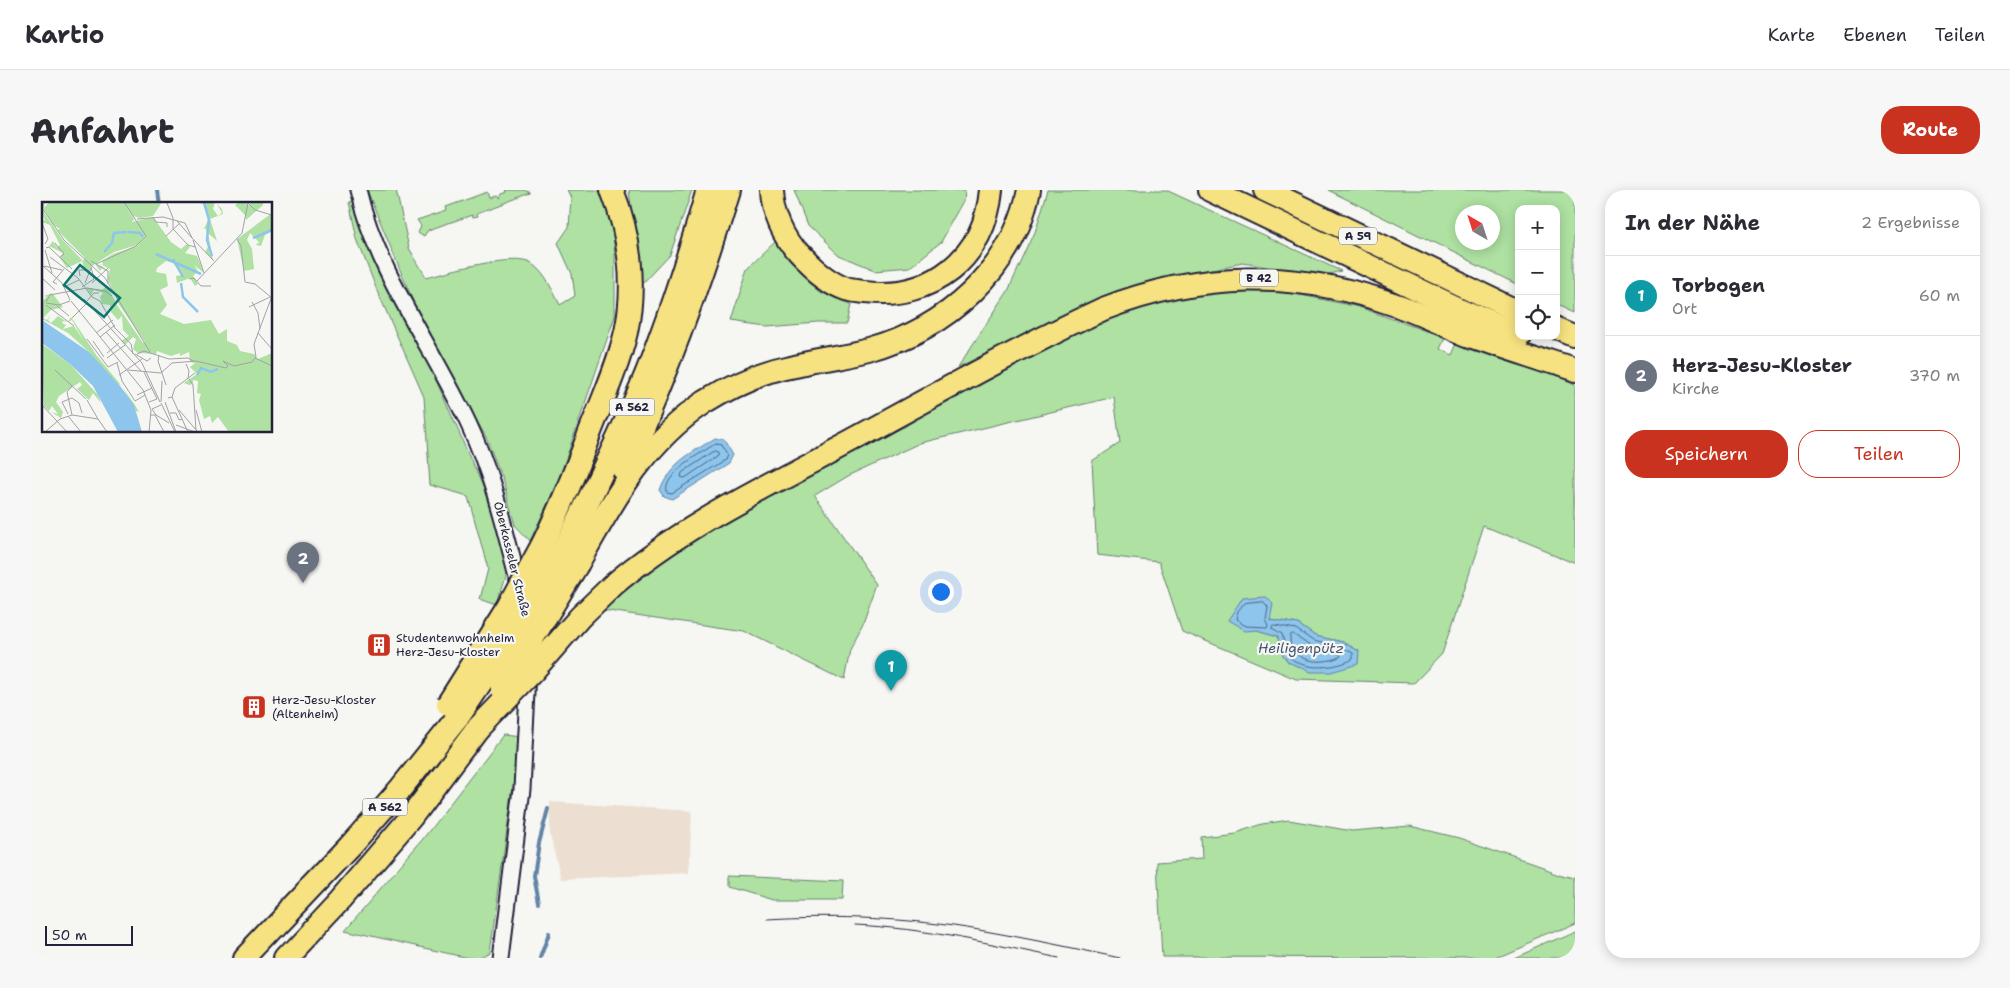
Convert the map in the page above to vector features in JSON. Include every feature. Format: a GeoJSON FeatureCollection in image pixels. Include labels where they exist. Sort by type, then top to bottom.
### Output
{"type":"FeatureCollection","features":[{"type":"Feature","properties":{"kind":"highway"},"geometry":{"type":"LineString","coordinates":[[244,958],[307,893],[451,713],[509,607],[561,554],[574,475],[609,386],[626,332],[631,292],[630,260],[625,229],[612,190]]}},
{"type":"Feature","properties":{"kind":"highway","name":"A 562"},"geometry":{"type":"LineString","coordinates":[[286,958],[340,900],[412,816],[478,728],[547,616],[561,554],[626,421],[647,373],[689,255],[708,190]]}},
{"type":"Feature","properties":{"kind":"highway"},"geometry":{"type":"LineString","coordinates":[[602,520],[674,352],[692,303],[728,190]]}},
{"type":"Feature","properties":{"kind":"highway"},"geometry":{"type":"LineString","coordinates":[[772,190],[780,225],[793,248],[812,268],[846,289],[881,294],[904,292],[926,285],[947,273],[959,262],[970,250],[980,234],[986,220],[991,190]]}},
{"type":"Feature","properties":{"kind":"highway"},"geometry":{"type":"LineString","coordinates":[[602,520],[631,473],[658,440],[673,426],[706,402],[731,388],[766,373],[793,365],[869,350],[894,342],[931,325],[955,308],[978,287],[999,260],[1020,218],[1029,190]]}},
{"type":"Feature","properties":{"kind":"highway"},"geometry":{"type":"LineString","coordinates":[[1210,190],[1515,334]]}},
{"type":"Feature","properties":{"kind":"highway","name":"A 59"},"geometry":{"type":"LineString","coordinates":[[1265,190],[1515,310]]}},
{"type":"Feature","properties":{"kind":"highway","name":"B 42"},"geometry":{"type":"LineString","coordinates":[[478,728],[533,671],[580,617],[612,586],[663,546],[715,514],[952,387],[1081,319],[1126,300],[1174,286],[1221,280],[1244,278],[1290,280],[1336,288],[1393,304],[1475,337],[1575,371]]}},
{"type":"Feature","properties":{"kind":"highway"},"geometry":{"type":"LineString","coordinates":[[1560,331],[1575,337]]}},
{"type":"Feature","properties":{"kind":"highway"},"geometry":{"type":"LineString","coordinates":[[1530,340],[1575,359]]}},
{"type":"Feature","properties":{"kind":"highway","name":"A 562"},"geometry":{"type":"LineString","coordinates":[[561,554],[602,520]]}},
{"type":"Feature","properties":{"kind":"street","name":"Oberkasseler Straße"},"geometry":{"type":"LineString","coordinates":[[358,190],[374,242],[401,298],[452,388],[487,467],[499,504],[527,618],[529,643],[522,789],[501,958]]}},
{"type":"Feature","properties":{"kind":"shaded area"},"geometry":{"type":"Polygon","coordinates":[[[550,802],[692,811],[689,873],[561,879],[550,834],[550,802]]]}},
{"type":"Feature","properties":{"kind":"green space"},"geometry":{"type":"Polygon","coordinates":[[[367,190],[396,190],[409,248],[426,277],[480,264],[511,260],[523,261],[532,264],[541,272],[560,305],[575,296],[572,274],[558,243],[569,227],[571,198],[567,190],[596,190],[603,194],[612,217],[615,258],[615,316],[559,479],[530,541],[515,525],[504,485],[487,439],[422,323],[367,190]]]}},
{"type":"Feature","properties":{"kind":"green space"},"geometry":{"type":"Polygon","coordinates":[[[506,190],[525,190],[531,193],[477,213],[478,216],[473,217],[472,215],[428,230],[424,236],[418,232],[421,226],[417,220],[447,210],[446,207],[487,192],[489,198],[496,196],[499,198],[501,194],[507,192],[506,190]]]}},
{"type":"Feature","properties":{"kind":"green space"},"geometry":{"type":"Polygon","coordinates":[[[629,190],[692,190],[670,255],[641,286],[629,190]]]}},
{"type":"Feature","properties":{"kind":"green space"},"geometry":{"type":"Polygon","coordinates":[[[794,190],[965,190],[964,201],[941,242],[910,267],[875,270],[839,255],[808,226],[794,190]]]}},
{"type":"Feature","properties":{"kind":"green space"},"geometry":{"type":"Polygon","coordinates":[[[1048,190],[1166,190],[1341,271],[1320,276],[1243,263],[1149,281],[1084,308],[958,367],[1008,291],[1035,232],[1048,190]]]}},
{"type":"Feature","properties":{"kind":"green space"},"geometry":{"type":"Polygon","coordinates":[[[1328,190],[1575,190],[1575,313],[1560,306],[1560,205],[1515,205],[1515,283],[1328,190]]]}},
{"type":"Feature","properties":{"kind":"green space"},"geometry":{"type":"Polygon","coordinates":[[[349,202],[353,203],[368,242],[432,371],[484,489],[508,569],[497,605],[480,599],[488,569],[468,496],[430,485],[424,397],[376,288],[357,239],[349,202]]]}},
{"type":"Feature","properties":{"kind":"green space"},"geometry":{"type":"Polygon","coordinates":[[[777,240],[791,263],[820,291],[851,304],[847,323],[767,327],[731,322],[748,268],[777,240]]]}},
{"type":"Feature","properties":{"kind":"green space"},"geometry":{"type":"Polygon","coordinates":[[[1231,288],[1291,293],[1359,307],[1445,338],[1440,349],[1453,355],[1459,341],[1575,385],[1575,563],[1484,526],[1442,654],[1414,683],[1296,679],[1182,631],[1159,562],[1097,555],[1092,461],[1120,443],[1114,397],[920,443],[848,476],[815,496],[877,585],[863,624],[850,649],[844,680],[744,631],[602,610],[629,581],[692,537],[1098,322],[1158,298],[1231,288]],[[1270,619],[1257,630],[1278,636],[1280,651],[1359,651],[1343,642],[1315,636],[1298,624],[1270,619]]]}},
{"type":"Feature","properties":{"kind":"green space"},"geometry":{"type":"Polygon","coordinates":[[[503,735],[520,737],[490,952],[478,958],[468,958],[345,930],[422,840],[503,735]]]}},
{"type":"Feature","properties":{"kind":"green space"},"geometry":{"type":"Polygon","coordinates":[[[1289,820],[1352,831],[1410,826],[1459,838],[1575,877],[1575,923],[1493,958],[1162,957],[1157,862],[1202,859],[1201,837],[1235,833],[1263,824],[1289,820]]]}},
{"type":"Feature","properties":{"kind":"green space"},"geometry":{"type":"Polygon","coordinates":[[[729,876],[843,881],[842,900],[772,900],[729,887],[729,876]]]}},
{"type":"Feature","properties":{"kind":"green space"},"geometry":{"type":"Polygon","coordinates":[[[1575,931],[1575,958],[1514,958],[1575,931]]]}},
{"type":"Feature","properties":{"kind":"water"},"geometry":{"type":"Polygon","coordinates":[[[715,438],[724,440],[733,455],[729,463],[672,499],[664,496],[660,490],[664,480],[676,465],[715,438]]]}},
{"type":"Feature","properties":{"kind":"water","name":"Heiligenpütz"},"geometry":{"type":"Polygon","coordinates":[[[1264,596],[1273,603],[1270,619],[1298,624],[1315,636],[1343,642],[1359,651],[1358,664],[1331,672],[1310,672],[1288,662],[1280,651],[1278,636],[1257,630],[1244,631],[1227,621],[1242,598],[1264,596]]]}},
{"type":"Feature","properties":{"kind":"waterway"},"geometry":{"type":"LineString","coordinates":[[157,190],[159,202]]}},
{"type":"Feature","properties":{"kind":"waterway"},"geometry":{"type":"LineString","coordinates":[[539,903],[534,876],[539,843],[548,809]]}},
{"type":"Feature","properties":{"kind":"waterway"},"geometry":{"type":"LineString","coordinates":[[540,958],[549,933]]}},
{"type":"Feature","properties":{"kind":"tram line"},"geometry":{"type":"LineString","coordinates":[[767,919],[820,917],[900,920],[997,933],[1120,958]]}},
{"type":"Feature","properties":{"kind":"tram line"},"geometry":{"type":"LineString","coordinates":[[855,925],[932,933],[1059,958]]}},
{"type":"Feature","properties":{"kind":"place","name":"Herz-Jesu-Kloster"},"geometry":{"type":"Point","coordinates":[303,583]}},
{"type":"Feature","properties":{"kind":"place","name":"Studentenwohnheim Herz-Jesu-Kloster"},"geometry":{"type":"Point","coordinates":[379,645]}},
{"type":"Feature","properties":{"kind":"place","name":"Torbogen"},"geometry":{"type":"Point","coordinates":[891,691]}},
{"type":"Feature","properties":{"kind":"place","name":"Herz-Jesu-Kloster (Altenheim)"},"geometry":{"type":"Point","coordinates":[254,707]}}]}
